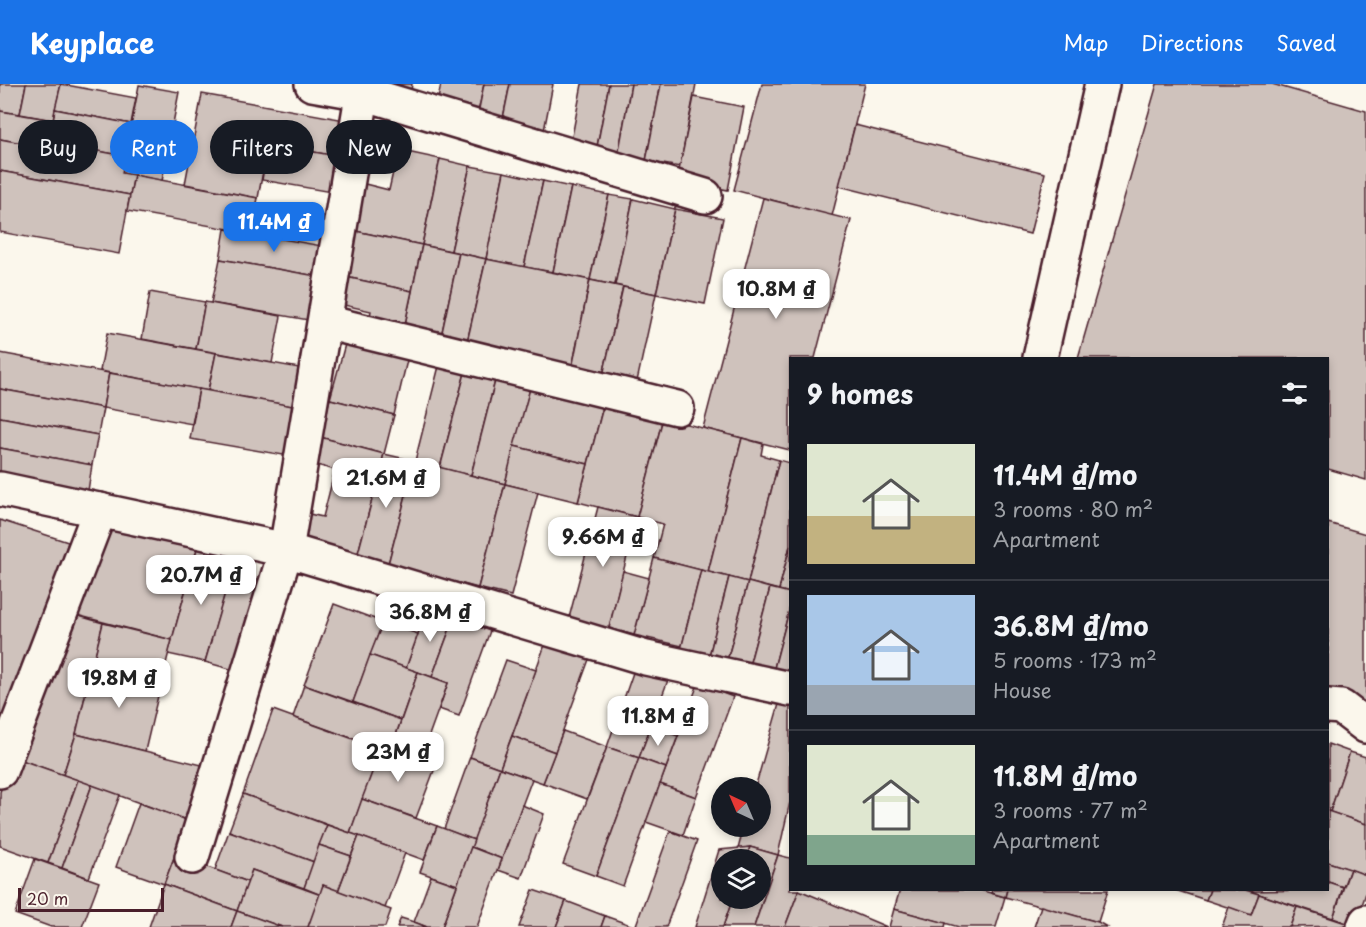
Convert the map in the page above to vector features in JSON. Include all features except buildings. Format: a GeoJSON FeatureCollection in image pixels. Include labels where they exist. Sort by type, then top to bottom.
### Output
{"type":"FeatureCollection","features":[{"type":"Feature","properties":{"kind":"street"},"geometry":{"type":"LineString","coordinates":[[312,84],[364,89],[705,196]]}},
{"type":"Feature","properties":{"kind":"street"},"geometry":{"type":"LineString","coordinates":[[1040,357],[1102,84]]}},
{"type":"Feature","properties":{"kind":"street"},"geometry":{"type":"LineString","coordinates":[[192,857],[286,550],[364,89]]}},
{"type":"Feature","properties":{"kind":"street"},"geometry":{"type":"LineString","coordinates":[[325,322],[677,408]]}},
{"type":"Feature","properties":{"kind":"street"},"geometry":{"type":"LineString","coordinates":[[0,489],[286,550],[646,658],[789,689]]}},
{"type":"Feature","properties":{"kind":"street"},"geometry":{"type":"LineString","coordinates":[[0,771],[100,510]]}},
{"type":"Feature","properties":{"kind":"street"},"geometry":{"type":"LineString","coordinates":[[1329,706],[1341,707],[1366,726]]}},
{"type":"Feature","properties":{"kind":"street"},"geometry":{"type":"LineString","coordinates":[[1364,927],[1366,922]]}}]}
